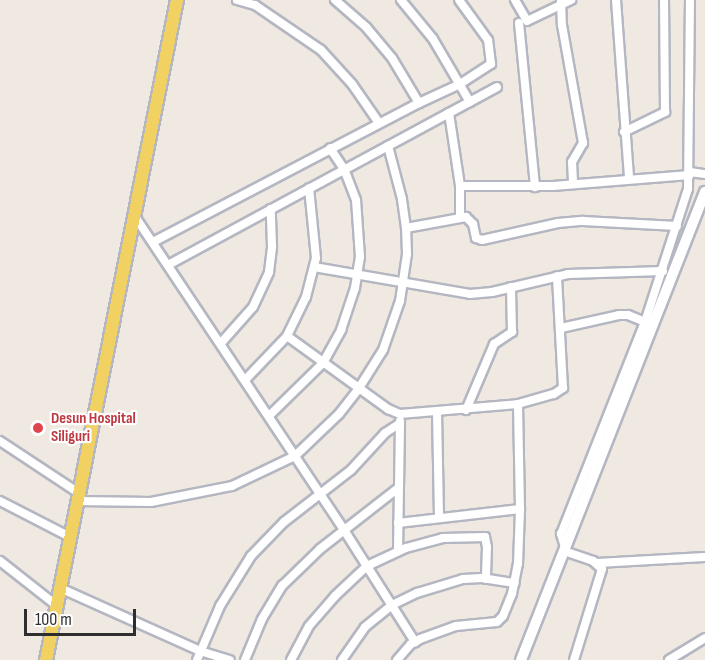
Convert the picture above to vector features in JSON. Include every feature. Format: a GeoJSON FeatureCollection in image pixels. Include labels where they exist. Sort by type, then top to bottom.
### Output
{"type":"FeatureCollection","features":[{"type":"Feature","properties":{"kind":"main road"},"geometry":{"type":"LineString","coordinates":[[46,660],[177,0]]}},
{"type":"Feature","properties":{"kind":"street"},"geometry":{"type":"LineString","coordinates":[[237,0],[256,2],[321,50],[352,84],[379,123]]}},
{"type":"Feature","properties":{"kind":"street"},"geometry":{"type":"LineString","coordinates":[[335,0],[366,27],[392,58],[419,103]]}},
{"type":"Feature","properties":{"kind":"street"},"geometry":{"type":"LineString","coordinates":[[401,0],[433,39],[470,102]]}},
{"type":"Feature","properties":{"kind":"street"},"geometry":{"type":"LineString","coordinates":[[153,242],[330,148],[460,84],[491,64],[488,39],[459,0]]}},
{"type":"Feature","properties":{"kind":"street"},"geometry":{"type":"LineString","coordinates":[[514,0],[527,21],[571,0]]}},
{"type":"Feature","properties":{"kind":"street"},"geometry":{"type":"LineString","coordinates":[[616,0],[629,178]]}},
{"type":"Feature","properties":{"kind":"street"},"geometry":{"type":"LineString","coordinates":[[624,132],[665,112],[664,0]]}},
{"type":"Feature","properties":{"kind":"street"},"geometry":{"type":"LineString","coordinates":[[565,549],[561,534],[645,322],[663,271],[690,173],[690,0]]}},
{"type":"Feature","properties":{"kind":"street"},"geometry":{"type":"LineString","coordinates":[[561,3],[562,25],[583,143],[572,162],[573,183]]}},
{"type":"Feature","properties":{"kind":"street"},"geometry":{"type":"LineString","coordinates":[[519,23],[535,187]]}},
{"type":"Feature","properties":{"kind":"street"},"geometry":{"type":"LineString","coordinates":[[168,265],[497,87]]}},
{"type":"Feature","properties":{"kind":"street"},"geometry":{"type":"LineString","coordinates":[[449,113],[460,186],[460,217]]}},
{"type":"Feature","properties":{"kind":"street"},"geometry":{"type":"LineString","coordinates":[[0,441],[78,497],[151,502],[186,497],[232,486],[295,456],[319,436],[359,388],[390,335],[403,283],[407,254],[402,199],[388,146]]}},
{"type":"Feature","properties":{"kind":"street"},"geometry":{"type":"LineString","coordinates":[[269,416],[323,363],[346,317],[358,274],[359,221],[353,191],[344,169],[330,148]]}},
{"type":"Feature","properties":{"kind":"street"},"geometry":{"type":"LineString","coordinates":[[460,186],[535,187],[690,173],[705,174]]}},
{"type":"Feature","properties":{"kind":"street"},"geometry":{"type":"LineString","coordinates":[[245,380],[287,336],[304,303],[314,267],[315,231],[309,188]]}},
{"type":"Feature","properties":{"kind":"street"},"geometry":{"type":"LineString","coordinates":[[520,660],[705,192]]}},
{"type":"Feature","properties":{"kind":"street"},"geometry":{"type":"LineString","coordinates":[[221,344],[253,307],[269,272],[272,240],[271,209]]}},
{"type":"Feature","properties":{"kind":"street"},"geometry":{"type":"LineString","coordinates":[[134,215],[320,493],[415,642]]}},
{"type":"Feature","properties":{"kind":"street"},"geometry":{"type":"LineString","coordinates":[[406,228],[460,217],[470,219],[476,238],[482,240],[558,223],[583,221],[676,226]]}},
{"type":"Feature","properties":{"kind":"street"},"geometry":{"type":"LineString","coordinates":[[314,267],[470,294],[557,276],[663,271]]}},
{"type":"Feature","properties":{"kind":"street"},"geometry":{"type":"LineString","coordinates":[[287,336],[388,409],[400,414],[518,404],[554,394],[563,388],[557,276]]}},
{"type":"Feature","properties":{"kind":"street"},"geometry":{"type":"LineString","coordinates":[[466,410],[494,344],[512,332],[511,287]]}},
{"type":"Feature","properties":{"kind":"street"},"geometry":{"type":"LineString","coordinates":[[561,328],[619,315],[628,315],[645,322]]}},
{"type":"Feature","properties":{"kind":"street"},"geometry":{"type":"LineString","coordinates":[[397,660],[415,642],[456,626],[500,619],[515,583],[518,564],[520,509],[518,404]]}},
{"type":"Feature","properties":{"kind":"street"},"geometry":{"type":"LineString","coordinates":[[437,412],[439,518]]}},
{"type":"Feature","properties":{"kind":"street"},"geometry":{"type":"LineString","coordinates":[[398,551],[400,414]]}},
{"type":"Feature","properties":{"kind":"street"},"geometry":{"type":"LineString","coordinates":[[197,660],[231,585],[251,556],[284,522],[351,470],[385,433],[399,424]]}},
{"type":"Feature","properties":{"kind":"street"},"geometry":{"type":"LineString","coordinates":[[245,660],[262,619],[282,586],[306,561],[398,488]]}},
{"type":"Feature","properties":{"kind":"street"},"geometry":{"type":"LineString","coordinates":[[0,501],[70,537]]}},
{"type":"Feature","properties":{"kind":"street"},"geometry":{"type":"LineString","coordinates":[[398,523],[520,509]]}},
{"type":"Feature","properties":{"kind":"street"},"geometry":{"type":"LineString","coordinates":[[291,660],[317,615],[368,566],[398,551],[436,540],[480,536],[487,541],[486,579]]}},
{"type":"Feature","properties":{"kind":"street"},"geometry":{"type":"LineString","coordinates":[[565,549],[597,563],[602,569],[602,576],[580,632],[574,660]]}},
{"type":"Feature","properties":{"kind":"street"},"geometry":{"type":"LineString","coordinates":[[597,563],[705,557]]}},
{"type":"Feature","properties":{"kind":"street"},"geometry":{"type":"LineString","coordinates":[[0,561],[56,605]]}},
{"type":"Feature","properties":{"kind":"street"},"geometry":{"type":"LineString","coordinates":[[342,660],[360,632],[392,605],[447,582],[486,579],[515,583]]}},
{"type":"Feature","properties":{"kind":"street"},"geometry":{"type":"LineString","coordinates":[[60,588],[200,651],[230,660]]}},
{"type":"Feature","properties":{"kind":"street"},"geometry":{"type":"LineString","coordinates":[[669,660],[705,638]]}},
{"type":"Feature","properties":{"kind":"place","name":"Desun Hospital Siliguri"},"geometry":{"type":"Point","coordinates":[38,428]}}]}
